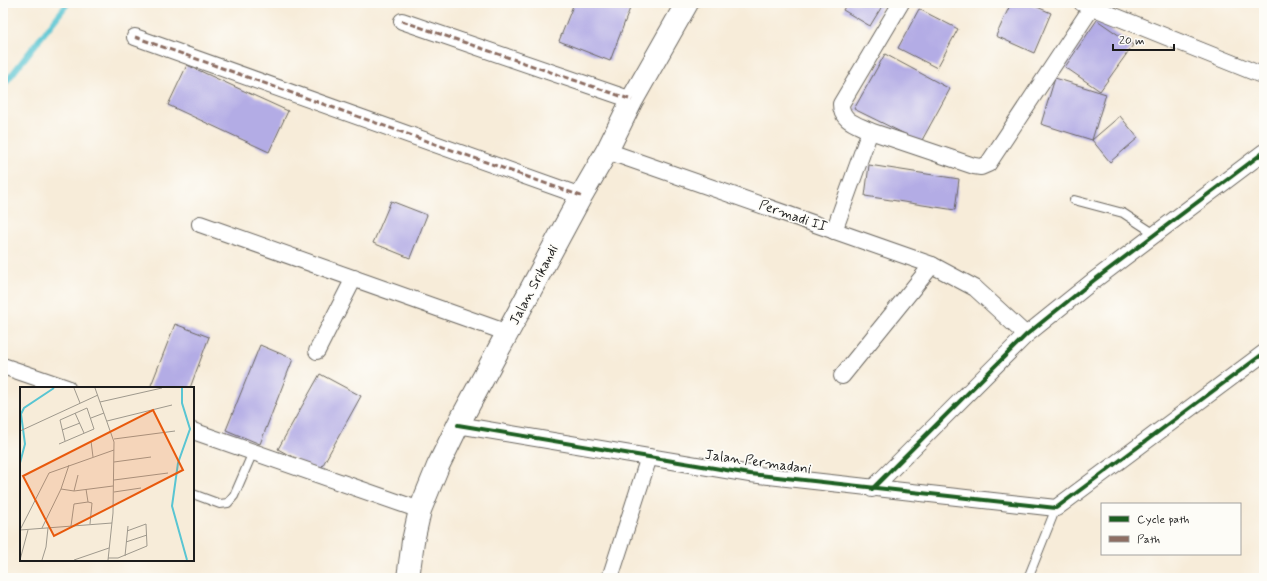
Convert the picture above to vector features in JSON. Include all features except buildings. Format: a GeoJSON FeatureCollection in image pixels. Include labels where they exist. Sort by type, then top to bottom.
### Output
{"type":"FeatureCollection","features":[{"type":"Feature","properties":{"kind":"main road","name":"Jalan Srikandi"},"geometry":{"type":"LineString","coordinates":[[408,578],[413,541],[420,510],[429,485],[458,425],[581,196],[607,151],[632,100],[687,3]]}},
{"type":"Feature","properties":{"kind":"street"},"geometry":{"type":"LineString","coordinates":[[901,3],[841,104],[841,111],[846,120],[870,131],[974,166],[981,167],[988,164],[1087,5],[1264,76]]}},
{"type":"Feature","properties":{"kind":"street"},"geometry":{"type":"LineString","coordinates":[[402,21],[632,100]]}},
{"type":"Feature","properties":{"kind":"street"},"geometry":{"type":"LineString","coordinates":[[135,37],[581,196]]}},
{"type":"Feature","properties":{"kind":"street"},"geometry":{"type":"LineString","coordinates":[[834,231],[870,131]]}},
{"type":"Feature","properties":{"kind":"street","name":"Permadi II"},"geometry":{"type":"LineString","coordinates":[[607,151],[932,265],[975,288],[1026,335]]}},
{"type":"Feature","properties":{"kind":"street"},"geometry":{"type":"LineString","coordinates":[[872,489],[1026,335],[1155,234],[1264,152]]}},
{"type":"Feature","properties":{"kind":"street"},"geometry":{"type":"LineString","coordinates":[[200,224],[508,333]]}},
{"type":"Feature","properties":{"kind":"street"},"geometry":{"type":"LineString","coordinates":[[842,376],[932,265]]}},
{"type":"Feature","properties":{"kind":"street"},"geometry":{"type":"LineString","coordinates":[[317,351],[354,278]]}},
{"type":"Feature","properties":{"kind":"street"},"geometry":{"type":"LineString","coordinates":[[1056,508],[1264,353]]}},
{"type":"Feature","properties":{"kind":"street"},"geometry":{"type":"LineString","coordinates":[[3,366],[64,387]]}},
{"type":"Feature","properties":{"kind":"street","name":"Jalan Permadani"},"geometry":{"type":"LineString","coordinates":[[458,425],[750,474],[872,489],[1056,508]]}},
{"type":"Feature","properties":{"kind":"street"},"geometry":{"type":"LineString","coordinates":[[194,431],[420,510]]}},
{"type":"Feature","properties":{"kind":"street"},"geometry":{"type":"LineString","coordinates":[[610,578],[649,456]]}},
{"type":"Feature","properties":{"kind":"lane"},"geometry":{"type":"LineString","coordinates":[[1074,200],[1123,213],[1155,234]]}},
{"type":"Feature","properties":{"kind":"lane"},"geometry":{"type":"LineString","coordinates":[[194,494],[220,504],[228,503],[234,496],[253,452]]}},
{"type":"Feature","properties":{"kind":"lane"},"geometry":{"type":"LineString","coordinates":[[1028,578],[1056,508]]}},
{"type":"Feature","properties":{"kind":"waterway"},"geometry":{"type":"LineString","coordinates":[[3,86],[68,3]]}},
{"type":"Feature","properties":{"kind":"marked path"},"geometry":{"type":"LineString","coordinates":[[402,21],[632,100]]}},
{"type":"Feature","properties":{"kind":"marked path"},"geometry":{"type":"LineString","coordinates":[[135,37],[581,196]]}},
{"type":"Feature","properties":{"kind":"cycle path"},"geometry":{"type":"LineString","coordinates":[[872,489],[1026,335],[1093,281],[1264,152]]}},
{"type":"Feature","properties":{"kind":"cycle path"},"geometry":{"type":"LineString","coordinates":[[458,425],[750,474],[1056,508],[1264,353]]}}]}
